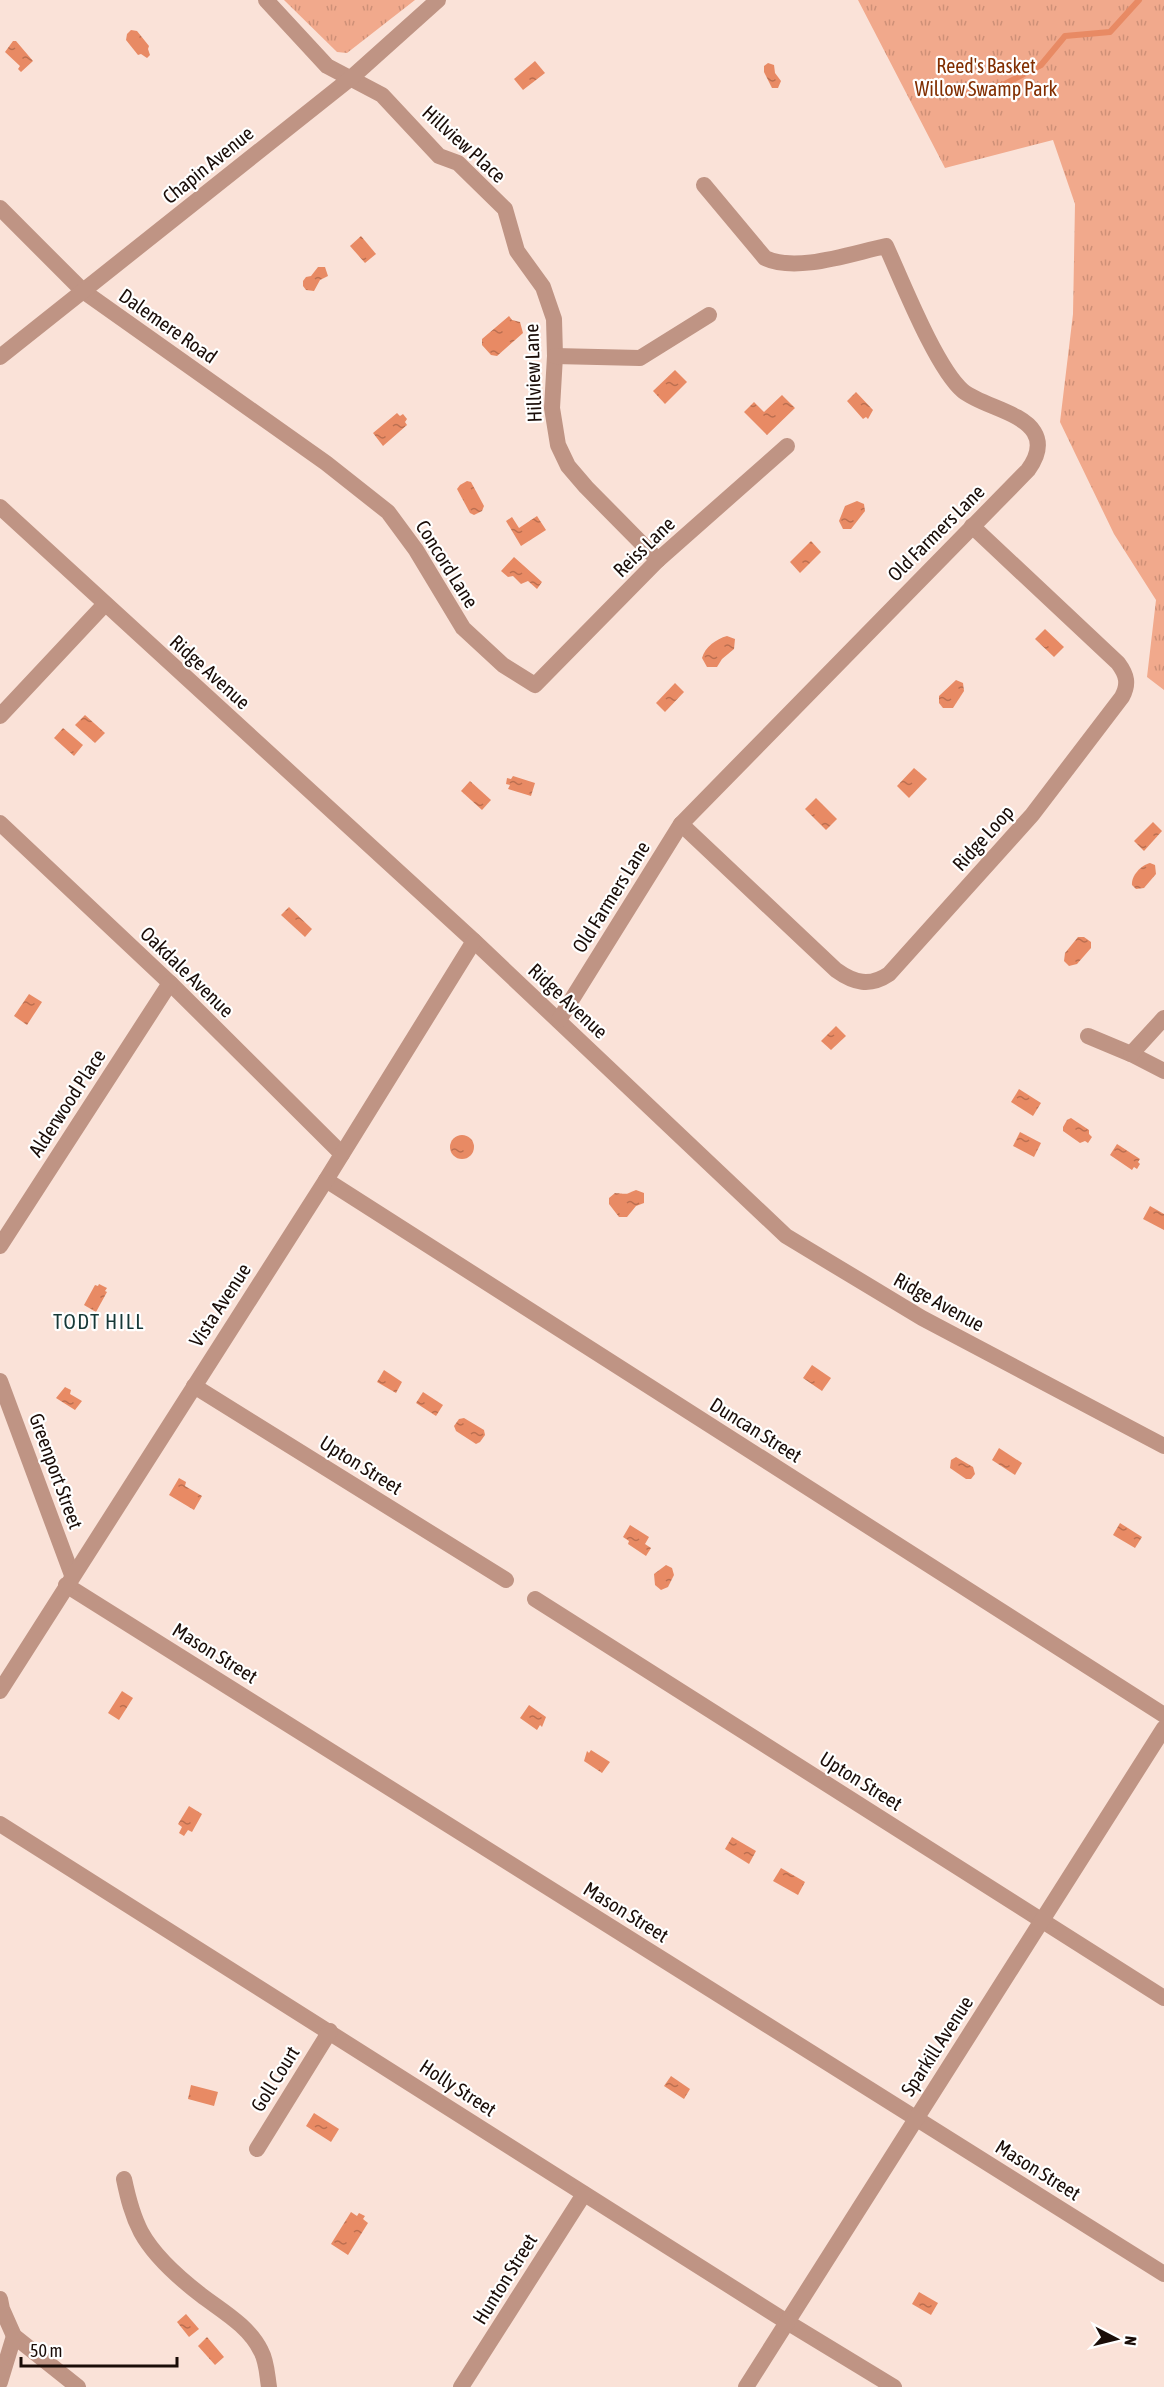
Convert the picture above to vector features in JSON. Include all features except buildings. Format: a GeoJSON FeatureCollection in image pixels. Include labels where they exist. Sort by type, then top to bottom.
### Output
{"type":"FeatureCollection","features":[{"type":"Feature","properties":{"kind":"street","name":"Hillview Place"},"geometry":{"type":"LineString","coordinates":[[266,0],[327,66],[382,95],[439,156],[458,164],[505,209],[510,229]]}},
{"type":"Feature","properties":{"kind":"street","name":"Chapin Avenue"},"geometry":{"type":"LineString","coordinates":[[0,357],[351,78],[438,0]]}},
{"type":"Feature","properties":{"kind":"street","name":"Old Farmers Lane"},"geometry":{"type":"LineString","coordinates":[[559,1020],[681,824],[1033,463],[1038,447],[1038,440],[1032,429],[1018,418],[963,390],[952,378],[934,347],[886,246],[803,263],[776,263],[765,258],[704,185]]}},
{"type":"Feature","properties":{"kind":"street","name":"Dalemere Road"},"geometry":{"type":"LineString","coordinates":[[0,207],[83,291],[326,463]]}},
{"type":"Feature","properties":{"kind":"street","name":"Hillview Lane"},"geometry":{"type":"LineString","coordinates":[[510,229],[517,251],[543,287],[554,319],[555,356],[552,408],[558,445],[568,466],[586,487],[658,560]]}},
{"type":"Feature","properties":{"kind":"street"},"geometry":{"type":"LineString","coordinates":[[555,356],[640,358],[709,315]]}},
{"type":"Feature","properties":{"kind":"street","name":"Reiss Lane"},"geometry":{"type":"LineString","coordinates":[[535,685],[658,560],[786,446]]}},
{"type":"Feature","properties":{"kind":"street","name":"Concord Lane"},"geometry":{"type":"LineString","coordinates":[[326,463],[388,512],[416,550],[463,628],[504,665],[535,685]]}},
{"type":"Feature","properties":{"kind":"street","name":"Ridge Avenue"},"geometry":{"type":"LineString","coordinates":[[0,507],[474,941],[786,1236],[922,1318],[1164,1446]]}},
{"type":"Feature","properties":{"kind":"street","name":"Ridge Loop"},"geometry":{"type":"LineString","coordinates":[[681,824],[836,970],[848,978],[871,983],[889,974],[1032,815],[1126,689],[1125,672],[1118,663],[972,526]]}},
{"type":"Feature","properties":{"kind":"street"},"geometry":{"type":"LineString","coordinates":[[0,716],[105,604]]}},
{"type":"Feature","properties":{"kind":"street","name":"Oakdale Avenue"},"geometry":{"type":"LineString","coordinates":[[0,823],[170,983],[342,1154]]}},
{"type":"Feature","properties":{"kind":"street","name":"Vista Avenue"},"geometry":{"type":"LineString","coordinates":[[0,1691],[326,1180],[474,941]]}},
{"type":"Feature","properties":{"kind":"street","name":"Alderwood Place"},"geometry":{"type":"LineString","coordinates":[[0,1246],[170,983]]}},
{"type":"Feature","properties":{"kind":"street"},"geometry":{"type":"LineString","coordinates":[[1131,1054],[1164,1018]]}},
{"type":"Feature","properties":{"kind":"street"},"geometry":{"type":"LineString","coordinates":[[1088,1036],[1164,1071]]}},
{"type":"Feature","properties":{"kind":"street","name":"Duncan Street"},"geometry":{"type":"LineString","coordinates":[[326,1180],[1164,1714]]}},
{"type":"Feature","properties":{"kind":"street","name":"Greenport Street"},"geometry":{"type":"LineString","coordinates":[[0,1381],[69,1580]]}},
{"type":"Feature","properties":{"kind":"street","name":"Upton Street"},"geometry":{"type":"LineString","coordinates":[[194,1386],[506,1580]]}},
{"type":"Feature","properties":{"kind":"street","name":"Mason Street"},"geometry":{"type":"LineString","coordinates":[[69,1580],[1164,2274]]}},
{"type":"Feature","properties":{"kind":"street","name":"Upton Street"},"geometry":{"type":"LineString","coordinates":[[535,1599],[1164,1998]]}},
{"type":"Feature","properties":{"kind":"street","name":"Sparkill Avenue"},"geometry":{"type":"LineString","coordinates":[[746,2387],[1164,1728]]}},
{"type":"Feature","properties":{"kind":"street","name":"Holly Street"},"geometry":{"type":"LineString","coordinates":[[0,1824],[787,2322],[894,2387]]}},
{"type":"Feature","properties":{"kind":"street","name":"Goll Court"},"geometry":{"type":"LineString","coordinates":[[257,2149],[330,2031]]}},
{"type":"Feature","properties":{"kind":"street"},"geometry":{"type":"LineString","coordinates":[[124,2179],[131,2211],[142,2234],[164,2262],[185,2283],[234,2319],[253,2339],[261,2351],[269,2387]]}},
{"type":"Feature","properties":{"kind":"street","name":"Hunton Street"},"geometry":{"type":"LineString","coordinates":[[461,2387],[584,2194]]}},
{"type":"Feature","properties":{"kind":"street"},"geometry":{"type":"LineString","coordinates":[[0,2299],[14,2336],[78,2387]]}},
{"type":"Feature","properties":{"kind":"street"},"geometry":{"type":"LineString","coordinates":[[0,2382],[14,2336]]}},
{"type":"Feature","properties":{"kind":"green space"},"geometry":{"type":"Polygon","coordinates":[[[284,0],[415,0],[347,53],[337,52],[284,0]]]}},
{"type":"Feature","properties":{"kind":"green space","name":"Reed's Basket Willow Swamp Park"},"geometry":{"type":"Polygon","coordinates":[[[858,0],[1164,0],[1164,690],[1147,677],[1156,600],[1114,534],[1060,422],[1073,314],[1075,204],[1053,140],[945,168],[858,0]]]}},
{"type":"Feature","properties":{"kind":"water"},"geometry":{"type":"Polygon","coordinates":[[[131,30],[137,31],[149,46],[150,55],[147,58],[141,54],[138,55],[126,40],[131,30]]]}},
{"type":"Feature","properties":{"kind":"water"},"geometry":{"type":"Polygon","coordinates":[[[13,41],[16,41],[33,61],[21,72],[18,69],[20,66],[5,52],[13,41]]]}},
{"type":"Feature","properties":{"kind":"water"},"geometry":{"type":"Polygon","coordinates":[[[535,61],[545,73],[523,90],[514,79],[535,61]]]}},
{"type":"Feature","properties":{"kind":"water"},"geometry":{"type":"Polygon","coordinates":[[[768,63],[774,65],[775,73],[781,81],[778,88],[772,88],[764,72],[764,66],[768,63]]]}},
{"type":"Feature","properties":{"kind":"water"},"geometry":{"type":"Polygon","coordinates":[[[361,236],[376,254],[365,263],[350,246],[361,236]]]}},
{"type":"Feature","properties":{"kind":"water"},"geometry":{"type":"Polygon","coordinates":[[[318,267],[325,267],[328,276],[320,280],[314,291],[306,290],[303,281],[306,277],[311,276],[318,267]]]}},
{"type":"Feature","properties":{"kind":"water"},"geometry":{"type":"Polygon","coordinates":[[[509,316],[512,320],[520,322],[523,333],[497,356],[491,355],[482,345],[482,339],[509,316]]]}},
{"type":"Feature","properties":{"kind":"water"},"geometry":{"type":"Polygon","coordinates":[[[675,370],[687,382],[665,404],[653,391],[675,370]]]}},
{"type":"Feature","properties":{"kind":"water"},"geometry":{"type":"Polygon","coordinates":[[[856,392],[873,410],[868,419],[866,417],[863,419],[847,401],[856,392]]]}},
{"type":"Feature","properties":{"kind":"water"},"geometry":{"type":"Polygon","coordinates":[[[782,395],[795,408],[767,435],[744,412],[754,402],[764,412],[782,395]]]}},
{"type":"Feature","properties":{"kind":"water"},"geometry":{"type":"Polygon","coordinates":[[[397,413],[400,416],[403,414],[407,419],[405,422],[407,425],[383,446],[373,433],[397,413]]]}},
{"type":"Feature","properties":{"kind":"water"},"geometry":{"type":"Polygon","coordinates":[[[467,481],[471,482],[484,506],[482,511],[474,515],[470,513],[457,489],[467,481]]]}},
{"type":"Feature","properties":{"kind":"water"},"geometry":{"type":"Polygon","coordinates":[[[857,501],[864,504],[865,511],[851,529],[843,529],[839,521],[845,506],[857,501]]]}},
{"type":"Feature","properties":{"kind":"water"},"geometry":{"type":"Polygon","coordinates":[[[537,516],[546,530],[521,546],[506,521],[512,517],[519,528],[537,516]]]}},
{"type":"Feature","properties":{"kind":"water"},"geometry":{"type":"Polygon","coordinates":[[[811,541],[821,552],[800,573],[790,562],[811,541]]]}},
{"type":"Feature","properties":{"kind":"water"},"geometry":{"type":"Polygon","coordinates":[[[514,557],[542,582],[537,589],[528,581],[521,584],[513,576],[508,577],[501,571],[514,557]]]}},
{"type":"Feature","properties":{"kind":"water"},"geometry":{"type":"Polygon","coordinates":[[[1045,629],[1064,647],[1054,657],[1035,639],[1045,629]]]}},
{"type":"Feature","properties":{"kind":"water"},"geometry":{"type":"Polygon","coordinates":[[[727,636],[735,639],[734,649],[722,659],[717,667],[707,667],[702,658],[706,650],[715,641],[727,636]]]}},
{"type":"Feature","properties":{"kind":"water"},"geometry":{"type":"Polygon","coordinates":[[[956,680],[963,683],[964,691],[953,708],[943,708],[939,703],[939,696],[956,680]]]}},
{"type":"Feature","properties":{"kind":"water"},"geometry":{"type":"Polygon","coordinates":[[[675,683],[684,692],[665,712],[656,703],[675,683]]]}},
{"type":"Feature","properties":{"kind":"water"},"geometry":{"type":"Polygon","coordinates":[[[85,715],[105,733],[95,743],[75,725],[85,715]]]}},
{"type":"Feature","properties":{"kind":"water"},"geometry":{"type":"Polygon","coordinates":[[[63,728],[83,745],[74,756],[54,738],[63,728]]]}},
{"type":"Feature","properties":{"kind":"water"},"geometry":{"type":"Polygon","coordinates":[[[914,768],[927,779],[909,798],[897,786],[914,768]]]}},
{"type":"Feature","properties":{"kind":"water"},"geometry":{"type":"Polygon","coordinates":[[[513,776],[535,783],[531,796],[508,789],[510,785],[506,784],[507,778],[511,779],[513,776]]]}},
{"type":"Feature","properties":{"kind":"water"},"geometry":{"type":"Polygon","coordinates":[[[470,781],[491,800],[482,810],[461,791],[470,781]]]}},
{"type":"Feature","properties":{"kind":"water"},"geometry":{"type":"Polygon","coordinates":[[[816,798],[837,819],[826,830],[805,809],[816,798]]]}},
{"type":"Feature","properties":{"kind":"water"},"geometry":{"type":"Polygon","coordinates":[[[1153,822],[1162,831],[1144,851],[1134,841],[1153,822]]]}},
{"type":"Feature","properties":{"kind":"water"},"geometry":{"type":"Polygon","coordinates":[[[1150,863],[1155,865],[1156,874],[1144,888],[1136,889],[1132,882],[1137,871],[1150,863]]]}},
{"type":"Feature","properties":{"kind":"water"},"geometry":{"type":"Polygon","coordinates":[[[289,907],[312,929],[305,937],[281,915],[289,907]]]}},
{"type":"Feature","properties":{"kind":"water"},"geometry":{"type":"Polygon","coordinates":[[[1078,937],[1084,937],[1091,942],[1091,948],[1077,964],[1069,966],[1064,961],[1065,953],[1078,937]]]}},
{"type":"Feature","properties":{"kind":"water"},"geometry":{"type":"Polygon","coordinates":[[[29,994],[42,1002],[27,1025],[14,1016],[29,994]]]}},
{"type":"Feature","properties":{"kind":"water"},"geometry":{"type":"Polygon","coordinates":[[[836,1026],[846,1036],[831,1050],[821,1041],[836,1026]]]}},
{"type":"Feature","properties":{"kind":"water"},"geometry":{"type":"Polygon","coordinates":[[[1019,1089],[1041,1103],[1033,1116],[1011,1102],[1019,1089]]]}},
{"type":"Feature","properties":{"kind":"water"},"geometry":{"type":"Polygon","coordinates":[[[1071,1118],[1089,1130],[1092,1137],[1088,1143],[1085,1141],[1080,1143],[1063,1131],[1067,1120],[1071,1118]]]}},
{"type":"Feature","properties":{"kind":"water"},"geometry":{"type":"Polygon","coordinates":[[[1020,1132],[1041,1143],[1034,1157],[1013,1146],[1020,1132]]]}},
{"type":"Feature","properties":{"kind":"water"},"geometry":{"type":"Polygon","coordinates":[[[462,1135],[470,1139],[474,1147],[470,1155],[462,1159],[454,1155],[450,1147],[454,1139],[462,1135]]]}},
{"type":"Feature","properties":{"kind":"water"},"geometry":{"type":"Polygon","coordinates":[[[1117,1144],[1140,1159],[1137,1169],[1134,1167],[1132,1170],[1110,1155],[1117,1144]]]}},
{"type":"Feature","properties":{"kind":"water"},"geometry":{"type":"Polygon","coordinates":[[[636,1190],[644,1193],[644,1203],[636,1206],[627,1217],[619,1217],[609,1204],[609,1198],[615,1193],[626,1194],[636,1190]]]}},
{"type":"Feature","properties":{"kind":"water"},"geometry":{"type":"Polygon","coordinates":[[[1150,1206],[1164,1214],[1164,1230],[1143,1219],[1150,1206]]]}},
{"type":"Feature","properties":{"kind":"water"},"geometry":{"type":"Polygon","coordinates":[[[99,1284],[107,1288],[105,1291],[107,1292],[96,1312],[84,1305],[95,1285],[99,1284]]]}},
{"type":"Feature","properties":{"kind":"water"},"geometry":{"type":"Polygon","coordinates":[[[812,1365],[831,1378],[822,1391],[803,1378],[812,1365]]]}},
{"type":"Feature","properties":{"kind":"water"},"geometry":{"type":"Polygon","coordinates":[[[384,1370],[402,1382],[396,1393],[377,1382],[384,1370]]]}},
{"type":"Feature","properties":{"kind":"water"},"geometry":{"type":"Polygon","coordinates":[[[65,1387],[71,1390],[70,1394],[82,1401],[75,1410],[56,1398],[65,1387]]]}},
{"type":"Feature","properties":{"kind":"water"},"geometry":{"type":"Polygon","coordinates":[[[423,1392],[443,1405],[436,1416],[416,1403],[423,1392]]]}},
{"type":"Feature","properties":{"kind":"water"},"geometry":{"type":"Polygon","coordinates":[[[464,1418],[484,1430],[485,1435],[480,1442],[476,1444],[456,1431],[454,1426],[459,1419],[464,1418]]]}},
{"type":"Feature","properties":{"kind":"water"},"geometry":{"type":"Polygon","coordinates":[[[999,1448],[1022,1463],[1015,1475],[992,1460],[999,1448]]]}},
{"type":"Feature","properties":{"kind":"water"},"geometry":{"type":"Polygon","coordinates":[[[956,1457],[973,1467],[975,1474],[971,1479],[966,1479],[950,1468],[951,1460],[956,1457]]]}},
{"type":"Feature","properties":{"kind":"water"},"geometry":{"type":"Polygon","coordinates":[[[179,1478],[186,1482],[185,1486],[202,1496],[194,1510],[169,1495],[179,1478]]]}},
{"type":"Feature","properties":{"kind":"water"},"geometry":{"type":"Polygon","coordinates":[[[1120,1523],[1142,1537],[1135,1548],[1113,1535],[1120,1523]]]}},
{"type":"Feature","properties":{"kind":"water"},"geometry":{"type":"Polygon","coordinates":[[[630,1525],[649,1537],[645,1544],[651,1548],[646,1556],[628,1544],[629,1541],[623,1537],[630,1525]]]}},
{"type":"Feature","properties":{"kind":"water"},"geometry":{"type":"Polygon","coordinates":[[[666,1565],[672,1568],[674,1575],[668,1587],[661,1590],[655,1585],[654,1574],[666,1565]]]}},
{"type":"Feature","properties":{"kind":"water"},"geometry":{"type":"Polygon","coordinates":[[[122,1691],[133,1698],[119,1720],[108,1713],[122,1691]]]}},
{"type":"Feature","properties":{"kind":"water"},"geometry":{"type":"Polygon","coordinates":[[[529,1705],[546,1717],[542,1727],[540,1725],[537,1730],[520,1718],[529,1705]]]}},
{"type":"Feature","properties":{"kind":"water"},"geometry":{"type":"Polygon","coordinates":[[[591,1750],[610,1762],[602,1773],[584,1761],[587,1751],[589,1753],[591,1750]]]}},
{"type":"Feature","properties":{"kind":"water"},"geometry":{"type":"Polygon","coordinates":[[[189,1806],[202,1814],[192,1832],[188,1830],[184,1836],[179,1833],[182,1827],[178,1824],[189,1806]]]}},
{"type":"Feature","properties":{"kind":"water"},"geometry":{"type":"Polygon","coordinates":[[[732,1837],[756,1851],[749,1864],[725,1849],[732,1837]]]}},
{"type":"Feature","properties":{"kind":"water"},"geometry":{"type":"Polygon","coordinates":[[[781,1868],[805,1882],[798,1895],[773,1881],[781,1868]]]}},
{"type":"Feature","properties":{"kind":"water"},"geometry":{"type":"Polygon","coordinates":[[[671,2076],[690,2089],[684,2099],[664,2086],[671,2076]]]}},
{"type":"Feature","properties":{"kind":"water"},"geometry":{"type":"Polygon","coordinates":[[[191,2085],[218,2092],[214,2106],[188,2099],[191,2085]]]}},
{"type":"Feature","properties":{"kind":"water"},"geometry":{"type":"Polygon","coordinates":[[[314,2113],[339,2129],[331,2142],[306,2126],[314,2113]]]}},
{"type":"Feature","properties":{"kind":"water"},"geometry":{"type":"Polygon","coordinates":[[[351,2212],[357,2216],[359,2213],[365,2216],[363,2219],[368,2223],[348,2255],[331,2244],[351,2212]]]}},
{"type":"Feature","properties":{"kind":"water"},"geometry":{"type":"Polygon","coordinates":[[[919,2292],[938,2303],[931,2315],[912,2304],[919,2292]]]}},
{"type":"Feature","properties":{"kind":"water"},"geometry":{"type":"Polygon","coordinates":[[[186,2314],[199,2329],[189,2337],[177,2322],[186,2314]]]}},
{"type":"Feature","properties":{"kind":"water"},"geometry":{"type":"Polygon","coordinates":[[[207,2337],[224,2357],[215,2365],[198,2346],[207,2337]]]}},
{"type":"Feature","properties":{"kind":"waterway"},"geometry":{"type":"LineString","coordinates":[[962,95],[1005,84],[1041,65],[1065,36],[1110,32],[1139,0]]}},
{"type":"Feature","properties":{"kind":"district","name":"TODT HILL"},"geometry":{"type":"Point","coordinates":[99,1322]}}]}
